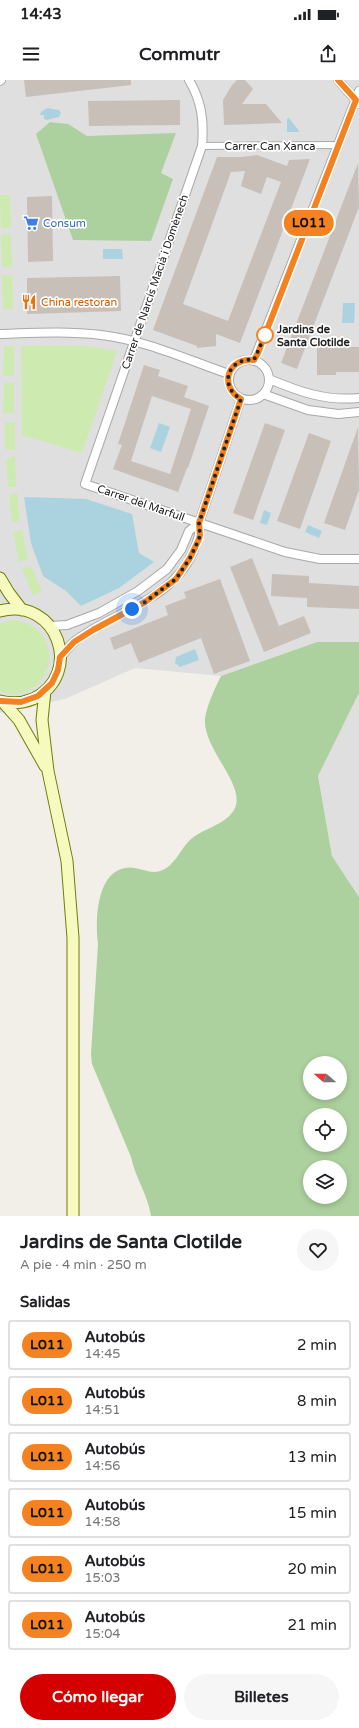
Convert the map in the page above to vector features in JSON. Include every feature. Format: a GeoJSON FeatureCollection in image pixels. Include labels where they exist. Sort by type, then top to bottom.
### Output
{"type":"FeatureCollection","features":[{"type":"Feature","properties":{"kind":"main road"},"geometry":{"type":"LineString","coordinates":[[0,578],[5,588],[22,610]]}},
{"type":"Feature","properties":{"kind":"main road"},"geometry":{"type":"LineString","coordinates":[[0,611],[9,609],[22,610],[39,617],[50,626],[58,641],[60,657],[56,677],[45,691],[38,696],[25,701],[16,703],[1,701]]}},
{"type":"Feature","properties":{"kind":"main road"},"geometry":{"type":"LineString","coordinates":[[45,691],[42,720],[48,771],[67,862],[73,938],[73,1216]]}},
{"type":"Feature","properties":{"kind":"main road"},"geometry":{"type":"LineString","coordinates":[[1,701],[19,720],[48,771]]}},
{"type":"Feature","properties":{"kind":"street","name":"Carrer de Narcís Macià i Domènech"},"geometry":{"type":"LineString","coordinates":[[85,484],[202,146],[204,125],[201,107],[196,92],[189,80]]}},
{"type":"Feature","properties":{"kind":"street"},"geometry":{"type":"LineString","coordinates":[[338,80],[357,102]]}},
{"type":"Feature","properties":{"kind":"street"},"geometry":{"type":"LineString","coordinates":[[254,360],[357,102],[359,91]]}},
{"type":"Feature","properties":{"kind":"street","name":"Carrer Can Xanca"},"geometry":{"type":"LineString","coordinates":[[202,146],[339,145]]}},
{"type":"Feature","properties":{"kind":"street"},"geometry":{"type":"LineString","coordinates":[[0,334],[54,333],[93,335],[134,342],[229,374]]}},
{"type":"Feature","properties":{"kind":"street"},"geometry":{"type":"LineString","coordinates":[[242,360],[254,360],[265,367],[269,379],[269,385],[263,394],[253,400],[241,399],[236,396],[229,386],[229,374],[236,364],[242,360]]}},
{"type":"Feature","properties":{"kind":"street"},"geometry":{"type":"LineString","coordinates":[[269,379],[319,397],[343,399],[359,398]]}},
{"type":"Feature","properties":{"kind":"street"},"geometry":{"type":"LineString","coordinates":[[263,394],[308,410],[338,414],[359,412]]}},
{"type":"Feature","properties":{"kind":"street"},"geometry":{"type":"LineString","coordinates":[[60,657],[74,642],[145,602],[176,579],[190,558],[199,539],[199,523],[241,399]]}},
{"type":"Feature","properties":{"kind":"street","name":"Carrer del Marfull"},"geometry":{"type":"LineString","coordinates":[[85,484],[286,552],[320,559],[359,559]]}},
{"type":"Feature","properties":{"kind":"street"},"geometry":{"type":"LineString","coordinates":[[50,626],[67,625],[99,613],[138,591],[167,569],[181,550],[189,531],[199,523]]}},
{"type":"Feature","properties":{"kind":"shaded area"},"geometry":{"type":"Polygon","coordinates":[[[0,80],[359,80],[359,642],[317,642],[221,676],[135,668],[65,699],[0,713],[0,80]]]}},
{"type":"Feature","properties":{"kind":"shaded area"},"geometry":{"type":"Polygon","coordinates":[[[359,693],[359,897],[332,856],[318,776],[359,693]]]}},
{"type":"Feature","properties":{"kind":"green space"},"geometry":{"type":"Polygon","coordinates":[[[50,122],[68,124],[87,136],[176,133],[161,173],[173,179],[151,241],[73,240],[36,134],[50,122]]]}},
{"type":"Feature","properties":{"kind":"green space"},"geometry":{"type":"Polygon","coordinates":[[[0,195],[10,195],[11,228],[1,228],[0,195]]]}},
{"type":"Feature","properties":{"kind":"green space"},"geometry":{"type":"Polygon","coordinates":[[[11,234],[12,267],[2,267],[1,235],[11,234]]]}},
{"type":"Feature","properties":{"kind":"green space"},"geometry":{"type":"Polygon","coordinates":[[[2,275],[12,275],[13,309],[3,309],[2,275]]]}},
{"type":"Feature","properties":{"kind":"green space"},"geometry":{"type":"Polygon","coordinates":[[[4,346],[14,346],[14,376],[3,376],[4,346]]]}},
{"type":"Feature","properties":{"kind":"green space"},"geometry":{"type":"Polygon","coordinates":[[[21,346],[87,346],[117,351],[82,453],[22,435],[21,346]]]}},
{"type":"Feature","properties":{"kind":"green space"},"geometry":{"type":"Polygon","coordinates":[[[4,383],[14,383],[14,413],[3,413],[4,383]]]}},
{"type":"Feature","properties":{"kind":"green space"},"geometry":{"type":"Polygon","coordinates":[[[5,422],[15,422],[15,450],[5,449],[5,422]]]}},
{"type":"Feature","properties":{"kind":"green space"},"geometry":{"type":"Polygon","coordinates":[[[15,456],[16,487],[8,487],[6,459],[15,456]]]}},
{"type":"Feature","properties":{"kind":"green space"},"geometry":{"type":"Polygon","coordinates":[[[17,493],[20,521],[12,522],[9,495],[17,493]]]}},
{"type":"Feature","properties":{"kind":"green space"},"geometry":{"type":"Polygon","coordinates":[[[22,530],[28,559],[19,562],[13,532],[22,530]]]}},
{"type":"Feature","properties":{"kind":"green space"},"geometry":{"type":"Polygon","coordinates":[[[31,566],[42,591],[33,595],[22,569],[31,566]]]}},
{"type":"Feature","properties":{"kind":"green space"},"geometry":{"type":"Polygon","coordinates":[[[13,620],[32,626],[44,637],[49,651],[48,666],[42,679],[32,689],[17,694],[0,691],[0,623],[13,620]]]}},
{"type":"Feature","properties":{"kind":"green space"},"geometry":{"type":"Polygon","coordinates":[[[317,642],[359,642],[359,693],[318,776],[332,856],[359,897],[359,1216],[151,1216],[131,1157],[92,1064],[91,1054],[98,944],[98,912],[103,888],[108,879],[115,872],[129,867],[152,872],[165,869],[173,862],[189,841],[200,833],[225,820],[234,810],[237,800],[235,790],[210,742],[206,730],[205,718],[221,676],[317,642]]]}},
{"type":"Feature","properties":{"kind":"water"},"geometry":{"type":"Polygon","coordinates":[[[47,108],[59,110],[61,113],[59,117],[47,120],[44,119],[44,115],[40,115],[41,112],[47,108]]]}},
{"type":"Feature","properties":{"kind":"water"},"geometry":{"type":"Polygon","coordinates":[[[289,118],[299,132],[287,132],[287,119],[289,118]]]}},
{"type":"Feature","properties":{"kind":"water"},"geometry":{"type":"Polygon","coordinates":[[[103,249],[122,249],[123,259],[103,259],[103,249]]]}},
{"type":"Feature","properties":{"kind":"water"},"geometry":{"type":"Polygon","coordinates":[[[343,303],[355,303],[354,323],[342,323],[343,303]]]}},
{"type":"Feature","properties":{"kind":"water"},"geometry":{"type":"Polygon","coordinates":[[[159,423],[170,427],[161,452],[150,448],[159,423]]]}},
{"type":"Feature","properties":{"kind":"water"},"geometry":{"type":"Polygon","coordinates":[[[24,497],[86,499],[132,514],[139,553],[154,562],[119,588],[81,606],[66,591],[43,576],[31,543],[24,497]]]}},
{"type":"Feature","properties":{"kind":"water"},"geometry":{"type":"Polygon","coordinates":[[[264,510],[271,513],[267,525],[260,523],[264,510]]]}},
{"type":"Feature","properties":{"kind":"water"},"geometry":{"type":"Polygon","coordinates":[[[308,525],[322,531],[319,538],[305,532],[308,525]]]}},
{"type":"Feature","properties":{"kind":"water"},"geometry":{"type":"Polygon","coordinates":[[[195,649],[199,660],[180,667],[175,663],[176,657],[195,649]]]}},
{"type":"Feature","properties":{"kind":"building"},"geometry":{"type":"Polygon","coordinates":[[[24,80],[131,80],[131,85],[26,97],[24,80]]]}},
{"type":"Feature","properties":{"kind":"building"},"geometry":{"type":"Polygon","coordinates":[[[237,80],[245,80],[253,89],[242,104],[266,104],[282,123],[224,125],[223,100],[232,85],[237,80]]]}},
{"type":"Feature","properties":{"kind":"building"},"geometry":{"type":"Polygon","coordinates":[[[180,100],[180,125],[89,126],[88,101],[180,100]]]}},
{"type":"Feature","properties":{"kind":"building"},"geometry":{"type":"Polygon","coordinates":[[[257,155],[287,166],[289,160],[310,159],[240,343],[216,334],[216,346],[197,348],[197,346],[153,330],[217,157],[257,155]],[[245,171],[231,172],[183,304],[228,321],[281,182],[267,177],[261,194],[241,186],[245,171]]]}},
{"type":"Feature","properties":{"kind":"building"},"geometry":{"type":"Polygon","coordinates":[[[358,163],[359,207],[297,369],[281,363],[358,163]]]}},
{"type":"Feature","properties":{"kind":"building"},"geometry":{"type":"Polygon","coordinates":[[[52,196],[53,261],[28,262],[27,197],[52,196]]]}},
{"type":"Feature","properties":{"kind":"building"},"geometry":{"type":"Polygon","coordinates":[[[120,276],[121,311],[27,314],[27,278],[120,276]]]}},
{"type":"Feature","properties":{"kind":"building"},"geometry":{"type":"Polygon","coordinates":[[[336,343],[336,347],[359,347],[359,372],[336,372],[336,375],[317,375],[317,344],[336,343]]]}},
{"type":"Feature","properties":{"kind":"building"},"geometry":{"type":"Polygon","coordinates":[[[144,365],[160,370],[158,376],[188,386],[184,397],[209,406],[188,468],[178,492],[113,469],[122,445],[118,444],[144,365]],[[152,396],[131,461],[170,474],[191,409],[152,396]]]}},
{"type":"Feature","properties":{"kind":"building"},"geometry":{"type":"Polygon","coordinates":[[[265,423],[285,430],[253,520],[233,513],[265,423]]]}},
{"type":"Feature","properties":{"kind":"building"},"geometry":{"type":"Polygon","coordinates":[[[358,427],[359,490],[345,530],[324,523],[358,427]]]}},
{"type":"Feature","properties":{"kind":"building"},"geometry":{"type":"Polygon","coordinates":[[[309,433],[331,441],[300,529],[277,521],[309,433]]]}},
{"type":"Feature","properties":{"kind":"building"},"geometry":{"type":"Polygon","coordinates":[[[252,558],[279,626],[304,616],[311,633],[264,652],[230,567],[252,558]]]}},
{"type":"Feature","properties":{"kind":"building"},"geometry":{"type":"Polygon","coordinates":[[[272,574],[309,576],[309,583],[359,586],[359,609],[307,607],[307,598],[271,596],[272,574]]]}},
{"type":"Feature","properties":{"kind":"building"},"geometry":{"type":"Polygon","coordinates":[[[220,579],[250,661],[214,674],[201,638],[139,663],[131,643],[114,650],[110,638],[168,615],[165,606],[186,598],[184,592],[220,579]]]}},
{"type":"Feature","properties":{"kind":"bus line","name":"L011"},"geometry":{"type":"LineString","coordinates":[[0,701],[16,703],[30,700],[42,694],[56,677],[60,664],[60,657],[74,642],[145,602],[176,579],[190,558],[200,535],[199,523],[241,399],[232,392],[229,386],[229,374],[236,364],[242,360],[254,360],[258,353],[356,100],[338,80]]}},
{"type":"Feature","properties":{"kind":"place","name":"Consum"},"geometry":{"type":"Point","coordinates":[31,223]}},
{"type":"Feature","properties":{"kind":"place","name":"China restoran"},"geometry":{"type":"Point","coordinates":[29,302]}},
{"type":"Feature","properties":{"kind":"place","name":"Jardins de Santa Clotilde"},"geometry":{"type":"Point","coordinates":[265,335]}},
{"type":"Feature","properties":{"kind":"route"},"geometry":{"type":"LineString","coordinates":[[132,609],[145,602],[176,579],[190,558],[200,535],[199,523],[241,399],[232,392],[229,386],[229,374],[232,368],[242,360],[254,360],[265,335]]}}]}
